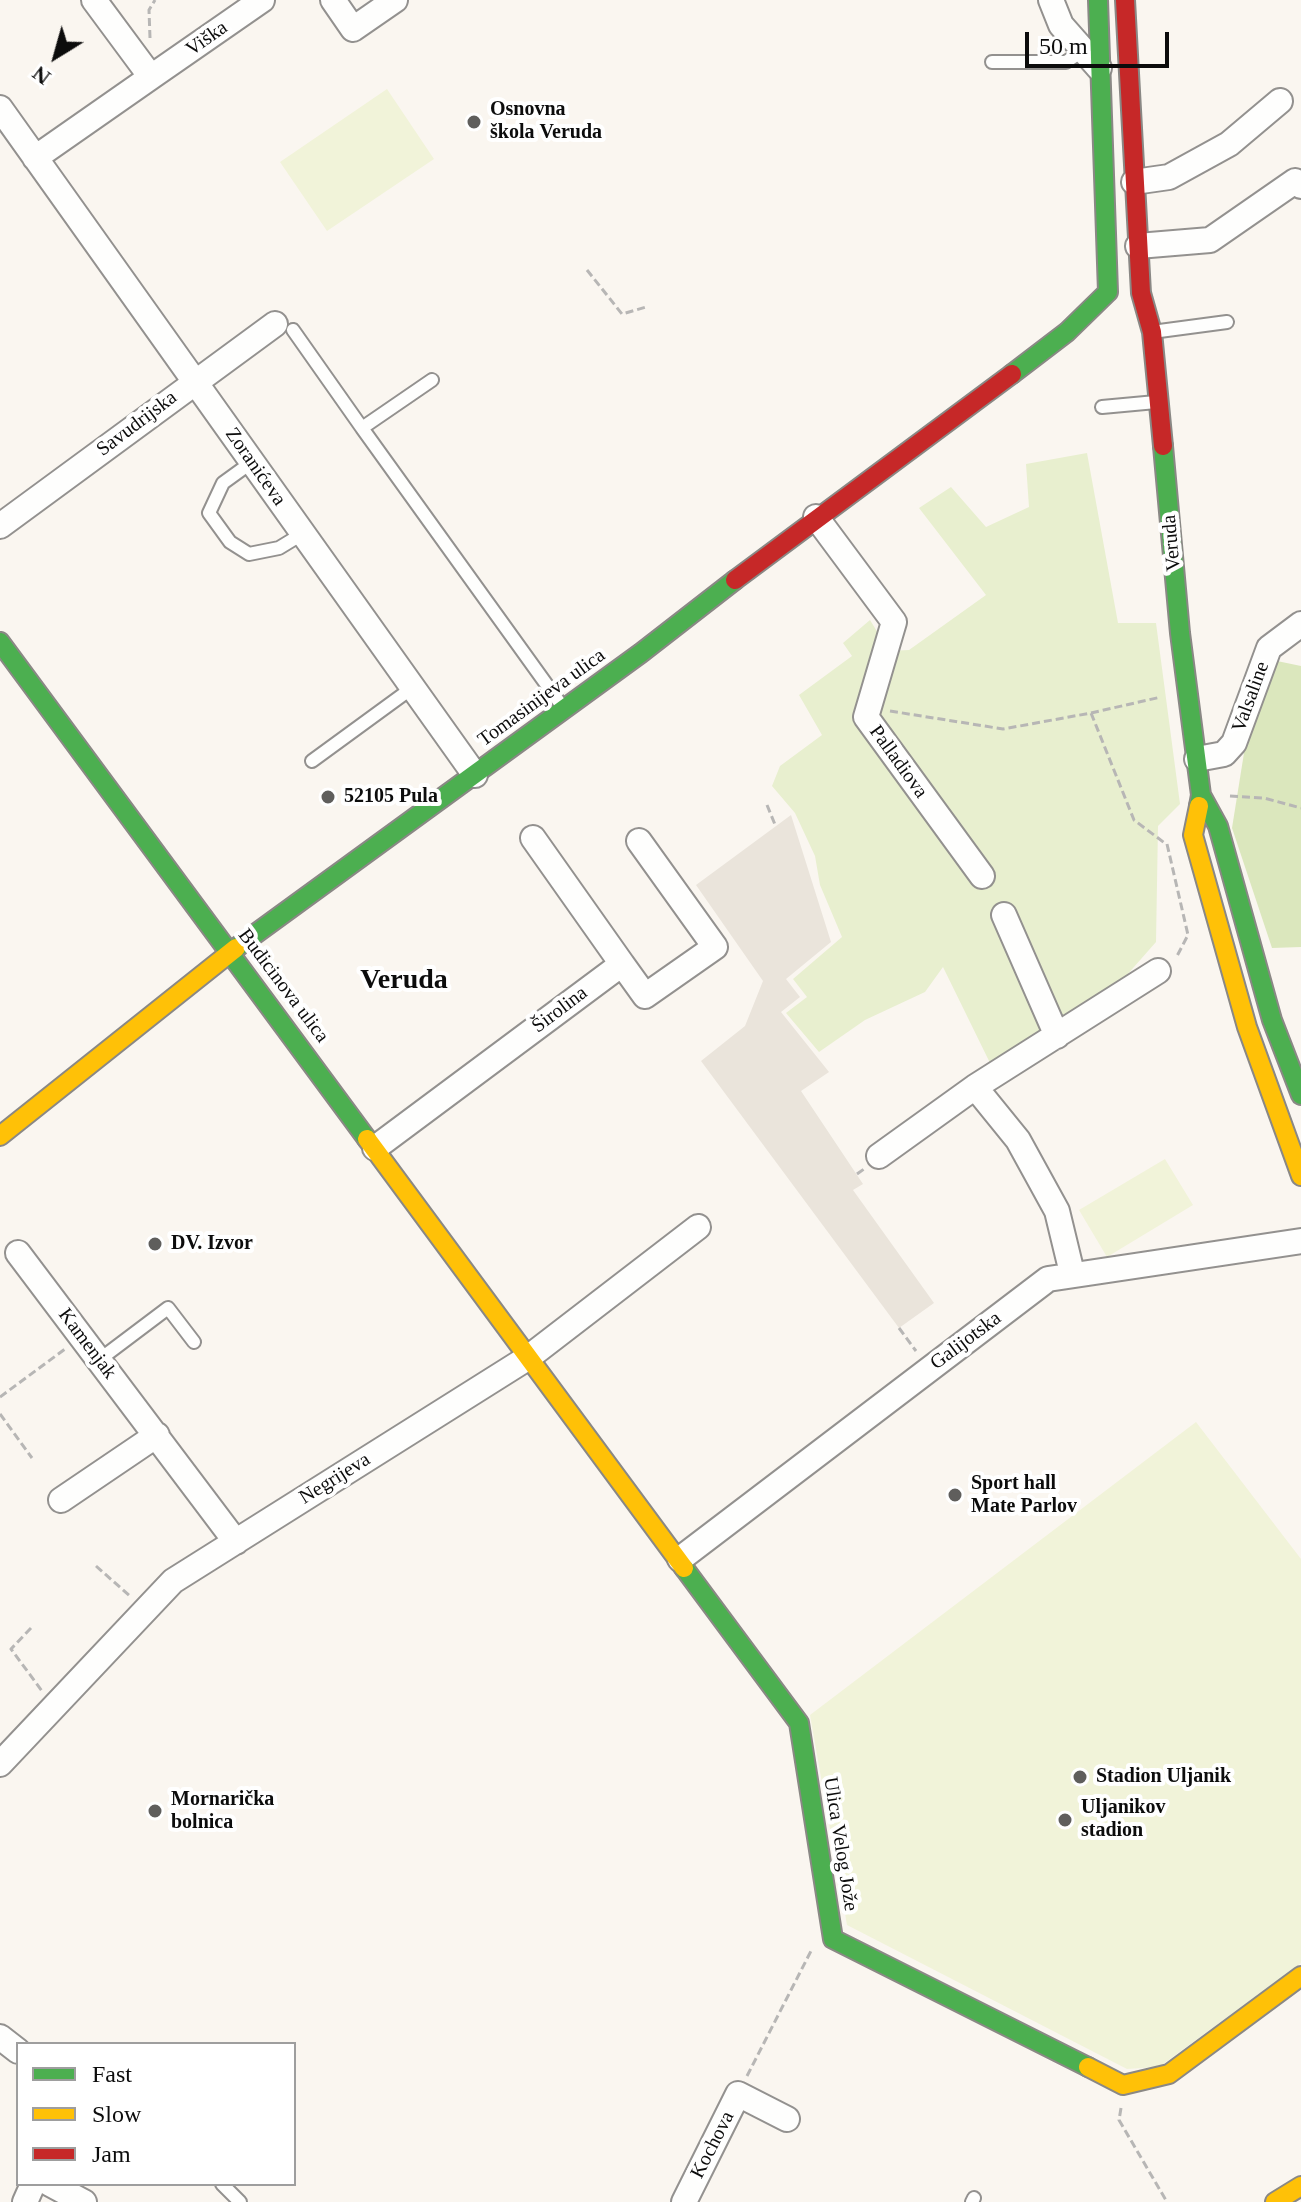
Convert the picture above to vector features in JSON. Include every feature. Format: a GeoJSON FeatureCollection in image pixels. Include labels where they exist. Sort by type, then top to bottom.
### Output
{"type":"FeatureCollection","features":[{"type":"Feature","properties":{"kind":"main road"},"geometry":{"type":"LineString","coordinates":[[1098,0],[1091,60],[1108,292],[1141,293]]}},
{"type":"Feature","properties":{"kind":"main road","name":"Veruda"},"geometry":{"type":"LineString","coordinates":[[1125,0],[1141,293],[1152,332],[1187,691],[1201,795],[1193,835],[1247,1027],[1301,1176]]}},
{"type":"Feature","properties":{"kind":"main road","name":"Tomasinijeva ulica"},"geometry":{"type":"LineString","coordinates":[[0,1136],[230,952],[475,775],[816,517],[1047,348],[1108,292]]}},
{"type":"Feature","properties":{"kind":"main road","name":"Budicinova ulica"},"geometry":{"type":"LineString","coordinates":[[0,642],[529,1357]]}},
{"type":"Feature","properties":{"kind":"main road","name":"Veruda"},"geometry":{"type":"LineString","coordinates":[[1201,795],[1218,826],[1272,1020],[1301,1095]]}},
{"type":"Feature","properties":{"kind":"main road","name":"Ulica Velog Jože"},"geometry":{"type":"LineString","coordinates":[[529,1357],[799,1723],[833,1939],[1123,2085]]}},
{"type":"Feature","properties":{"kind":"main road"},"geometry":{"type":"LineString","coordinates":[[1123,2085],[1169,2074],[1301,1976]]}},
{"type":"Feature","properties":{"kind":"main road"},"geometry":{"type":"LineString","coordinates":[[1275,2202],[1301,2186]]}},
{"type":"Feature","properties":{"kind":"street"},"geometry":{"type":"LineString","coordinates":[[35,158],[151,77],[94,0]]}},
{"type":"Feature","properties":{"kind":"street","name":"Viška"},"geometry":{"type":"LineString","coordinates":[[151,77],[262,0]]}},
{"type":"Feature","properties":{"kind":"street"},"geometry":{"type":"LineString","coordinates":[[333,0],[353,29],[395,0]]}},
{"type":"Feature","properties":{"kind":"street"},"geometry":{"type":"LineString","coordinates":[[1051,0],[1061,25],[1091,60]]}},
{"type":"Feature","properties":{"kind":"street"},"geometry":{"type":"LineString","coordinates":[[1134,182],[1169,177],[1229,144],[1280,101]]}},
{"type":"Feature","properties":{"kind":"street","name":"Zoranićeva"},"geometry":{"type":"LineString","coordinates":[[1,111],[475,775]]}},
{"type":"Feature","properties":{"kind":"street"},"geometry":{"type":"LineString","coordinates":[[1138,246],[1210,240],[1295,181],[1301,186]]}},
{"type":"Feature","properties":{"kind":"street","name":"Savudrijska"},"geometry":{"type":"LineString","coordinates":[[0,526],[194,381],[284,327]]}},
{"type":"Feature","properties":{"kind":"street","name":"Palladiova"},"geometry":{"type":"LineString","coordinates":[[816,517],[894,622],[866,717],[982,876]]}},
{"type":"Feature","properties":{"kind":"street","name":"Valsaline"},"geometry":{"type":"LineString","coordinates":[[1197,759],[1224,754],[1234,743],[1269,648],[1301,624]]}},
{"type":"Feature","properties":{"kind":"street"},"geometry":{"type":"LineString","coordinates":[[533,838],[645,996],[715,947],[639,841]]}},
{"type":"Feature","properties":{"kind":"street"},"geometry":{"type":"LineString","coordinates":[[1004,915],[1057,1036]]}},
{"type":"Feature","properties":{"kind":"street","name":"Širolina"},"geometry":{"type":"LineString","coordinates":[[375,1148],[622,964]]}},
{"type":"Feature","properties":{"kind":"street"},"geometry":{"type":"LineString","coordinates":[[879,1156],[975,1087],[1158,971]]}},
{"type":"Feature","properties":{"kind":"street"},"geometry":{"type":"LineString","coordinates":[[975,1087],[1018,1140],[1057,1211],[1072,1273]]}},
{"type":"Feature","properties":{"kind":"street","name":"Negrijeva"},"geometry":{"type":"LineString","coordinates":[[0,1764],[173,1581],[529,1357],[698,1227]]}},
{"type":"Feature","properties":{"kind":"street","name":"Galijotska"},"geometry":{"type":"LineString","coordinates":[[680,1559],[1048,1279],[1301,1241]]}},
{"type":"Feature","properties":{"kind":"street","name":"Kamenjak"},"geometry":{"type":"LineString","coordinates":[[18,1253],[236,1542]]}},
{"type":"Feature","properties":{"kind":"street"},"geometry":{"type":"LineString","coordinates":[[61,1500],[157,1435]]}},
{"type":"Feature","properties":{"kind":"street"},"geometry":{"type":"LineString","coordinates":[[0,2037],[16,2049]]}},
{"type":"Feature","properties":{"kind":"street","name":"Kochova"},"geometry":{"type":"LineString","coordinates":[[684,2202],[738,2094],[787,2119]]}},
{"type":"Feature","properties":{"kind":"street"},"geometry":{"type":"LineString","coordinates":[[54,2186],[84,2202]]}},
{"type":"Feature","properties":{"kind":"lane"},"geometry":{"type":"LineString","coordinates":[[992,62],[1091,60]]}},
{"type":"Feature","properties":{"kind":"lane"},"geometry":{"type":"LineString","coordinates":[[1152,332],[1227,322]]}},
{"type":"Feature","properties":{"kind":"lane"},"geometry":{"type":"LineString","coordinates":[[284,327],[362,428],[564,709]]}},
{"type":"Feature","properties":{"kind":"lane"},"geometry":{"type":"LineString","coordinates":[[362,428],[432,380]]}},
{"type":"Feature","properties":{"kind":"lane"},"geometry":{"type":"LineString","coordinates":[[1102,407],[1160,401]]}},
{"type":"Feature","properties":{"kind":"lane"},"geometry":{"type":"LineString","coordinates":[[252,462],[223,483],[209,513],[230,542],[249,554],[279,548],[302,534]]}},
{"type":"Feature","properties":{"kind":"lane"},"geometry":{"type":"LineString","coordinates":[[312,761],[412,688]]}},
{"type":"Feature","properties":{"kind":"lane"},"geometry":{"type":"LineString","coordinates":[[99,1360],[168,1308],[194,1342]]}},
{"type":"Feature","properties":{"kind":"lane"},"geometry":{"type":"LineString","coordinates":[[224,2186],[240,2202]]}},
{"type":"Feature","properties":{"kind":"path"},"geometry":{"type":"LineString","coordinates":[[587,270],[622,314],[646,307]]}},
{"type":"Feature","properties":{"kind":"path"},"geometry":{"type":"LineString","coordinates":[[869,707],[1003,729],[1187,691]]}},
{"type":"Feature","properties":{"kind":"path"},"geometry":{"type":"LineString","coordinates":[[1091,713],[1134,820],[1166,844],[1188,935],[1177,957],[1158,971]]}},
{"type":"Feature","properties":{"kind":"path"},"geometry":{"type":"LineString","coordinates":[[1201,795],[1264,798],[1301,808]]}},
{"type":"Feature","properties":{"kind":"path"},"geometry":{"type":"LineString","coordinates":[[767,805],[776,827]]}},
{"type":"Feature","properties":{"kind":"path"},"geometry":{"type":"LineString","coordinates":[[1166,844],[1193,835]]}},
{"type":"Feature","properties":{"kind":"path"},"geometry":{"type":"LineString","coordinates":[[899,1328],[930,1368]]}},
{"type":"Feature","properties":{"kind":"path"},"geometry":{"type":"LineString","coordinates":[[0,1397],[82,1337]]}},
{"type":"Feature","properties":{"kind":"path"},"geometry":{"type":"LineString","coordinates":[[0,1414],[32,1458]]}},
{"type":"Feature","properties":{"kind":"path"},"geometry":{"type":"LineString","coordinates":[[96,1566],[122,1589]]}},
{"type":"Feature","properties":{"kind":"path"},"geometry":{"type":"LineString","coordinates":[[27,1676],[11,1649],[31,1628]]}},
{"type":"Feature","properties":{"kind":"path"},"geometry":{"type":"LineString","coordinates":[[738,2094],[816,1941],[833,1939]]}},
{"type":"Feature","properties":{"kind":"path"},"geometry":{"type":"LineString","coordinates":[[1123,2085],[1119,2120],[1167,2202]]}},
{"type":"Feature","properties":{"kind":"green space"},"geometry":{"type":"Polygon","coordinates":[[[387,89],[434,159],[327,231],[280,162],[387,89]]]}},
{"type":"Feature","properties":{"kind":"green space"},"geometry":{"type":"Polygon","coordinates":[[[1087,453],[1118,623],[1156,623],[1180,804],[1158,826],[1156,942],[1104,1001],[991,1065],[943,967],[925,992],[865,1020],[819,1052],[786,1013],[807,997],[793,979],[842,937],[820,885],[815,856],[795,813],[772,786],[780,766],[822,735],[799,695],[852,656],[843,643],[870,620],[889,651],[909,650],[986,595],[919,508],[951,487],[986,527],[1029,507],[1026,464],[1087,453]]]}},
{"type":"Feature","properties":{"kind":"green space"},"geometry":{"type":"Polygon","coordinates":[[[1277,661],[1301,666],[1301,947],[1272,948],[1232,828],[1244,753],[1277,661]]]}},
{"type":"Feature","properties":{"kind":"green space"},"geometry":{"type":"Polygon","coordinates":[[[1165,1159],[1193,1205],[1107,1257],[1079,1210],[1165,1159]]]}},
{"type":"Feature","properties":{"kind":"green space","name":"Uljanikov stadion"},"geometry":{"type":"Polygon","coordinates":[[[1196,1422],[1301,1559],[1301,1963],[1159,2067],[1127,2069],[847,1925],[810,1715],[1196,1422]]]}},
{"type":"Feature","properties":{"kind":"shaded area"},"geometry":{"type":"Polygon","coordinates":[[[791,815],[831,942],[786,979],[800,997],[781,1012],[829,1072],[801,1091],[863,1184],[853,1190],[934,1303],[899,1328],[701,1061],[745,1026],[763,981],[696,885],[791,815]]]}},
{"type":"Feature","properties":{"kind":"traffic: fast"},"geometry":{"type":"LineString","coordinates":[[1098,0],[1108,292]]}},
{"type":"Feature","properties":{"kind":"traffic: fast"},"geometry":{"type":"LineString","coordinates":[[1012,374],[1067,332],[1108,292]]}},
{"type":"Feature","properties":{"kind":"traffic: fast"},"geometry":{"type":"LineString","coordinates":[[1163,446],[1180,633],[1201,795],[1199,806]]}},
{"type":"Feature","properties":{"kind":"traffic: fast"},"geometry":{"type":"LineString","coordinates":[[236,948],[641,653],[735,580]]}},
{"type":"Feature","properties":{"kind":"traffic: fast"},"geometry":{"type":"LineString","coordinates":[[0,642],[367,1139]]}},
{"type":"Feature","properties":{"kind":"traffic: fast"},"geometry":{"type":"LineString","coordinates":[[1201,795],[1218,826],[1272,1020],[1301,1095]]}},
{"type":"Feature","properties":{"kind":"traffic: fast"},"geometry":{"type":"LineString","coordinates":[[684,1568],[799,1723],[833,1939],[1088,2067]]}},
{"type":"Feature","properties":{"kind":"traffic: slow"},"geometry":{"type":"LineString","coordinates":[[1199,806],[1193,835],[1247,1027],[1301,1176]]}},
{"type":"Feature","properties":{"kind":"traffic: slow"},"geometry":{"type":"LineString","coordinates":[[0,1136],[236,948]]}},
{"type":"Feature","properties":{"kind":"traffic: slow"},"geometry":{"type":"LineString","coordinates":[[367,1139],[684,1568]]}},
{"type":"Feature","properties":{"kind":"traffic: slow"},"geometry":{"type":"LineString","coordinates":[[1088,2067],[1123,2085],[1169,2074],[1301,1976]]}},
{"type":"Feature","properties":{"kind":"traffic: slow"},"geometry":{"type":"LineString","coordinates":[[1275,2202],[1301,2186]]}},
{"type":"Feature","properties":{"kind":"traffic: jam"},"geometry":{"type":"LineString","coordinates":[[1125,0],[1141,293],[1152,332],[1163,446]]}},
{"type":"Feature","properties":{"kind":"traffic: jam"},"geometry":{"type":"LineString","coordinates":[[735,580],[1012,374]]}},
{"type":"Feature","properties":{"kind":"place","name":"Osnovna škola Veruda"},"geometry":{"type":"Point","coordinates":[474,122]}},
{"type":"Feature","properties":{"kind":"place","name":"52105 Pula"},"geometry":{"type":"Point","coordinates":[328,797]}},
{"type":"Feature","properties":{"kind":"place","name":"DV. Izvor"},"geometry":{"type":"Point","coordinates":[155,1244]}},
{"type":"Feature","properties":{"kind":"place","name":"Sport hall Mate Parlov"},"geometry":{"type":"Point","coordinates":[955,1495]}},
{"type":"Feature","properties":{"kind":"place","name":"Stadion Uljanik"},"geometry":{"type":"Point","coordinates":[1080,1777]}},
{"type":"Feature","properties":{"kind":"place","name":"Mornarička bolnica"},"geometry":{"type":"Point","coordinates":[155,1811]}},
{"type":"Feature","properties":{"kind":"place","name":"Uljanikov stadion"},"geometry":{"type":"Point","coordinates":[1065,1820]}},
{"type":"Feature","properties":{"kind":"district","name":"Veruda"},"geometry":{"type":"Point","coordinates":[404,981]}}]}
